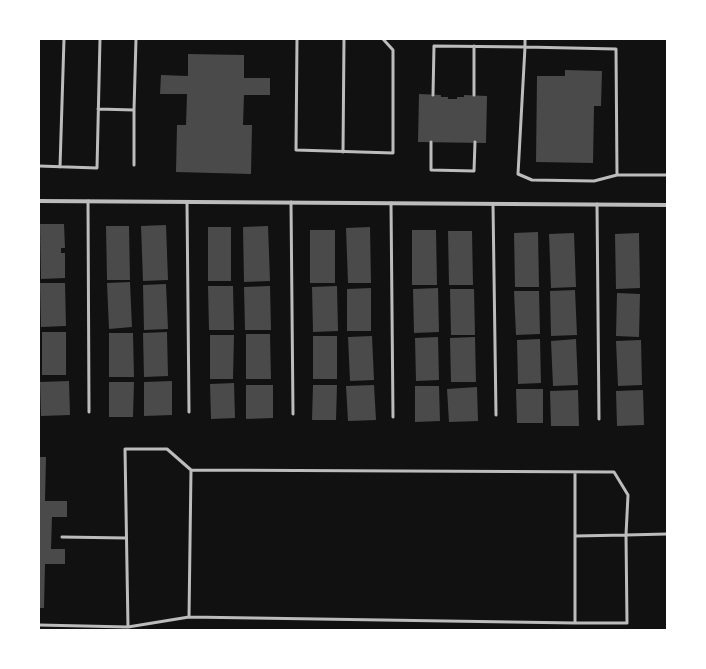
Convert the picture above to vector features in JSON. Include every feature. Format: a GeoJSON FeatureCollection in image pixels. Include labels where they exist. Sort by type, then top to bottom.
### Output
{"type":"FeatureCollection","features":[{"type":"Feature","properties":{"kind":"street"},"geometry":{"type":"LineString","coordinates":[[39,201],[667,205]]}},
{"type":"Feature","properties":{"kind":"lane"},"geometry":{"type":"LineString","coordinates":[[60,167],[64,39]]}},
{"type":"Feature","properties":{"kind":"lane"},"geometry":{"type":"LineString","coordinates":[[39,166],[97,168],[100,39]]}},
{"type":"Feature","properties":{"kind":"lane"},"geometry":{"type":"LineString","coordinates":[[134,165],[136,39]]}},
{"type":"Feature","properties":{"kind":"lane"},"geometry":{"type":"LineString","coordinates":[[297,39],[296,150],[393,153],[393,50],[383,39]]}},
{"type":"Feature","properties":{"kind":"lane"},"geometry":{"type":"LineString","coordinates":[[343,152],[344,39]]}},
{"type":"Feature","properties":{"kind":"lane"},"geometry":{"type":"LineString","coordinates":[[525,39],[518,174],[532,180],[594,181],[617,175],[667,175]]}},
{"type":"Feature","properties":{"kind":"lane"},"geometry":{"type":"LineString","coordinates":[[433,95],[434,46],[616,49],[617,175]]}},
{"type":"Feature","properties":{"kind":"lane"},"geometry":{"type":"LineString","coordinates":[[474,46],[474,95]]}},
{"type":"Feature","properties":{"kind":"lane"},"geometry":{"type":"LineString","coordinates":[[98,109],[134,110]]}},
{"type":"Feature","properties":{"kind":"lane"},"geometry":{"type":"LineString","coordinates":[[431,142],[431,170],[474,171],[475,142]]}},
{"type":"Feature","properties":{"kind":"lane"},"geometry":{"type":"LineString","coordinates":[[88,201],[89,412]]}},
{"type":"Feature","properties":{"kind":"lane"},"geometry":{"type":"LineString","coordinates":[[187,202],[189,412]]}},
{"type":"Feature","properties":{"kind":"lane"},"geometry":{"type":"LineString","coordinates":[[291,202],[293,414]]}},
{"type":"Feature","properties":{"kind":"lane"},"geometry":{"type":"LineString","coordinates":[[391,203],[393,417]]}},
{"type":"Feature","properties":{"kind":"lane"},"geometry":{"type":"LineString","coordinates":[[493,204],[496,415]]}},
{"type":"Feature","properties":{"kind":"lane"},"geometry":{"type":"LineString","coordinates":[[597,204],[599,419]]}},
{"type":"Feature","properties":{"kind":"lane"},"geometry":{"type":"LineString","coordinates":[[39,625],[128,627],[189,617],[575,623],[626,622],[626,535],[628,495],[614,472],[191,470],[167,449],[125,448],[128,627]]}},
{"type":"Feature","properties":{"kind":"lane"},"geometry":{"type":"LineString","coordinates":[[189,617],[191,470]]}},
{"type":"Feature","properties":{"kind":"lane"},"geometry":{"type":"LineString","coordinates":[[575,472],[575,623]]}},
{"type":"Feature","properties":{"kind":"lane"},"geometry":{"type":"LineString","coordinates":[[575,536],[667,534]]}},
{"type":"Feature","properties":{"kind":"lane"},"geometry":{"type":"LineString","coordinates":[[62,537],[126,538]]}},
{"type":"Feature","properties":{"kind":"building"},"geometry":{"type":"Polygon","coordinates":[[[188,54],[244,55],[244,78],[270,78],[270,95],[244,95],[243,125],[252,125],[251,174],[176,172],[177,125],[186,125],[187,94],[160,94],[161,75],[188,76],[188,54]]]}},
{"type":"Feature","properties":{"kind":"building"},"geometry":{"type":"Polygon","coordinates":[[[565,70],[602,71],[601,106],[594,106],[593,163],[536,162],[537,76],[565,76],[565,70]]]}},
{"type":"Feature","properties":{"kind":"building"},"geometry":{"type":"Polygon","coordinates":[[[419,94],[441,95],[441,97],[448,97],[448,99],[457,99],[457,97],[464,97],[464,95],[487,96],[486,143],[418,142],[419,94]]]}},
{"type":"Feature","properties":{"kind":"building"},"geometry":{"type":"Polygon","coordinates":[[[40,224],[64,224],[65,248],[61,248],[61,253],[65,253],[65,278],[41,279],[40,224]]]}},
{"type":"Feature","properties":{"kind":"building"},"geometry":{"type":"Polygon","coordinates":[[[166,225],[168,280],[143,281],[141,226],[166,225]]]}},
{"type":"Feature","properties":{"kind":"building"},"geometry":{"type":"Polygon","coordinates":[[[106,226],[129,226],[130,280],[107,280],[106,226]]]}},
{"type":"Feature","properties":{"kind":"building"},"geometry":{"type":"Polygon","coordinates":[[[268,226],[270,281],[244,282],[243,227],[268,226]]]}},
{"type":"Feature","properties":{"kind":"building"},"geometry":{"type":"Polygon","coordinates":[[[208,227],[231,227],[231,281],[208,281],[208,227]]]}},
{"type":"Feature","properties":{"kind":"building"},"geometry":{"type":"Polygon","coordinates":[[[370,227],[371,283],[348,283],[346,228],[370,227]]]}},
{"type":"Feature","properties":{"kind":"building"},"geometry":{"type":"Polygon","coordinates":[[[310,230],[335,230],[335,283],[310,283],[310,230]]]}},
{"type":"Feature","properties":{"kind":"building"},"geometry":{"type":"Polygon","coordinates":[[[412,230],[436,230],[437,285],[412,285],[412,230]]]}},
{"type":"Feature","properties":{"kind":"building"},"geometry":{"type":"Polygon","coordinates":[[[448,231],[472,231],[473,285],[449,285],[448,231]]]}},
{"type":"Feature","properties":{"kind":"building"},"geometry":{"type":"Polygon","coordinates":[[[538,232],[539,287],[515,287],[514,233],[538,232]]]}},
{"type":"Feature","properties":{"kind":"building"},"geometry":{"type":"Polygon","coordinates":[[[574,233],[576,287],[551,288],[549,234],[574,233]]]}},
{"type":"Feature","properties":{"kind":"building"},"geometry":{"type":"Polygon","coordinates":[[[639,233],[640,288],[616,289],[615,234],[639,233]]]}},
{"type":"Feature","properties":{"kind":"building"},"geometry":{"type":"Polygon","coordinates":[[[130,282],[132,327],[109,329],[107,283],[130,282]]]}},
{"type":"Feature","properties":{"kind":"building"},"geometry":{"type":"Polygon","coordinates":[[[40,283],[65,283],[66,326],[41,327],[40,283]]]}},
{"type":"Feature","properties":{"kind":"building"},"geometry":{"type":"Polygon","coordinates":[[[166,284],[168,329],[144,330],[143,285],[166,284]]]}},
{"type":"Feature","properties":{"kind":"building"},"geometry":{"type":"Polygon","coordinates":[[[208,286],[233,286],[234,330],[209,330],[208,286]]]}},
{"type":"Feature","properties":{"kind":"building"},"geometry":{"type":"Polygon","coordinates":[[[270,286],[271,330],[245,330],[244,287],[270,286]]]}},
{"type":"Feature","properties":{"kind":"building"},"geometry":{"type":"Polygon","coordinates":[[[337,286],[338,331],[313,332],[312,287],[337,286]]]}},
{"type":"Feature","properties":{"kind":"building"},"geometry":{"type":"Polygon","coordinates":[[[371,288],[371,331],[347,331],[347,289],[371,288]]]}},
{"type":"Feature","properties":{"kind":"building"},"geometry":{"type":"Polygon","coordinates":[[[438,288],[439,332],[414,333],[413,289],[438,288]]]}},
{"type":"Feature","properties":{"kind":"building"},"geometry":{"type":"Polygon","coordinates":[[[450,289],[474,289],[475,335],[451,335],[450,289]]]}},
{"type":"Feature","properties":{"kind":"building"},"geometry":{"type":"Polygon","coordinates":[[[575,290],[577,335],[551,336],[550,291],[575,290]]]}},
{"type":"Feature","properties":{"kind":"building"},"geometry":{"type":"Polygon","coordinates":[[[514,291],[539,291],[540,334],[516,335],[514,291]]]}},
{"type":"Feature","properties":{"kind":"building"},"geometry":{"type":"Polygon","coordinates":[[[617,293],[640,294],[639,337],[616,336],[617,293]]]}},
{"type":"Feature","properties":{"kind":"building"},"geometry":{"type":"Polygon","coordinates":[[[42,332],[66,332],[66,375],[42,375],[42,332]]]}},
{"type":"Feature","properties":{"kind":"building"},"geometry":{"type":"Polygon","coordinates":[[[167,332],[168,376],[144,377],[143,333],[167,332]]]}},
{"type":"Feature","properties":{"kind":"building"},"geometry":{"type":"Polygon","coordinates":[[[109,333],[133,333],[134,377],[109,377],[109,333]]]}},
{"type":"Feature","properties":{"kind":"building"},"geometry":{"type":"Polygon","coordinates":[[[246,334],[270,334],[271,379],[246,379],[246,334]]]}},
{"type":"Feature","properties":{"kind":"building"},"geometry":{"type":"Polygon","coordinates":[[[210,335],[234,335],[233,379],[210,379],[210,335]]]}},
{"type":"Feature","properties":{"kind":"building"},"geometry":{"type":"Polygon","coordinates":[[[313,336],[337,336],[337,379],[313,379],[313,336]]]}},
{"type":"Feature","properties":{"kind":"building"},"geometry":{"type":"Polygon","coordinates":[[[372,336],[374,380],[350,381],[348,337],[372,336]]]}},
{"type":"Feature","properties":{"kind":"building"},"geometry":{"type":"Polygon","coordinates":[[[438,337],[439,380],[416,381],[415,338],[438,337]]]}},
{"type":"Feature","properties":{"kind":"building"},"geometry":{"type":"Polygon","coordinates":[[[475,337],[476,382],[451,382],[450,338],[475,337]]]}},
{"type":"Feature","properties":{"kind":"building"},"geometry":{"type":"Polygon","coordinates":[[[540,339],[541,383],[518,384],[517,340],[540,339]]]}},
{"type":"Feature","properties":{"kind":"building"},"geometry":{"type":"Polygon","coordinates":[[[576,339],[578,385],[553,386],[551,341],[576,339]]]}},
{"type":"Feature","properties":{"kind":"building"},"geometry":{"type":"Polygon","coordinates":[[[641,340],[642,385],[618,386],[616,341],[641,340]]]}},
{"type":"Feature","properties":{"kind":"building"},"geometry":{"type":"Polygon","coordinates":[[[69,381],[70,415],[41,416],[40,382],[69,381]]]}},
{"type":"Feature","properties":{"kind":"building"},"geometry":{"type":"Polygon","coordinates":[[[172,381],[172,415],[144,416],[144,382],[172,381]]]}},
{"type":"Feature","properties":{"kind":"building"},"geometry":{"type":"Polygon","coordinates":[[[109,382],[134,382],[133,417],[109,417],[109,382]]]}},
{"type":"Feature","properties":{"kind":"building"},"geometry":{"type":"Polygon","coordinates":[[[234,383],[235,418],[211,419],[210,384],[234,383]]]}},
{"type":"Feature","properties":{"kind":"building"},"geometry":{"type":"Polygon","coordinates":[[[246,385],[273,385],[273,418],[246,419],[246,385]]]}},
{"type":"Feature","properties":{"kind":"building"},"geometry":{"type":"Polygon","coordinates":[[[313,385],[337,385],[336,420],[312,420],[313,385]]]}},
{"type":"Feature","properties":{"kind":"building"},"geometry":{"type":"Polygon","coordinates":[[[374,385],[376,420],[348,421],[346,386],[374,385]]]}},
{"type":"Feature","properties":{"kind":"building"},"geometry":{"type":"Polygon","coordinates":[[[415,386],[439,386],[440,421],[415,422],[415,386]]]}},
{"type":"Feature","properties":{"kind":"building"},"geometry":{"type":"Polygon","coordinates":[[[477,387],[478,421],[449,422],[447,389],[477,387]]]}},
{"type":"Feature","properties":{"kind":"building"},"geometry":{"type":"Polygon","coordinates":[[[516,389],[543,389],[543,423],[517,423],[516,389]]]}},
{"type":"Feature","properties":{"kind":"building"},"geometry":{"type":"Polygon","coordinates":[[[578,390],[579,426],[551,426],[550,391],[578,390]]]}},
{"type":"Feature","properties":{"kind":"building"},"geometry":{"type":"Polygon","coordinates":[[[643,390],[644,425],[617,426],[616,391],[643,390]]]}},
{"type":"Feature","properties":{"kind":"building"},"geometry":{"type":"Polygon","coordinates":[[[39,457],[46,457],[45,501],[67,501],[67,517],[52,517],[51,549],[65,549],[65,564],[45,564],[44,608],[39,608],[39,457]]]}}]}
